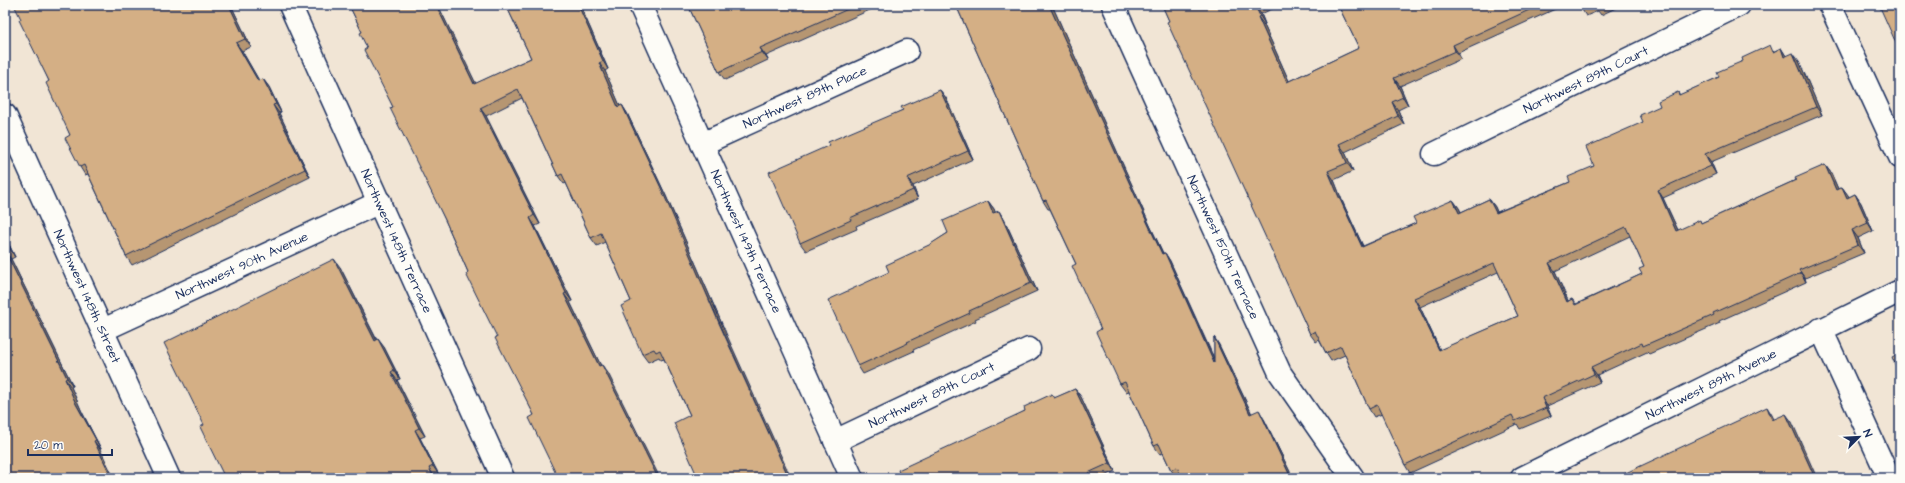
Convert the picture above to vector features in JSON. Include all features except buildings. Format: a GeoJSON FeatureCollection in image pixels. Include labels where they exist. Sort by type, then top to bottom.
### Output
{"type":"FeatureCollection","features":[{"type":"Feature","properties":{"kind":"street","name":"Northwest 148th Terrace"},"geometry":{"type":"LineString","coordinates":[[290,5],[503,478]]}},
{"type":"Feature","properties":{"kind":"street","name":"Northwest 149th Terrace"},"geometry":{"type":"LineString","coordinates":[[640,5],[852,478]]}},
{"type":"Feature","properties":{"kind":"street","name":"Northwest 150th Terrace"},"geometry":{"type":"LineString","coordinates":[[1112,5],[1280,373],[1353,478]]}},
{"type":"Feature","properties":{"kind":"street","name":"Northwest 89th Court"},"geometry":{"type":"LineString","coordinates":[[1434,154],[1739,5]]}},
{"type":"Feature","properties":{"kind":"street"},"geometry":{"type":"LineString","coordinates":[[1830,5],[1900,157]]}},
{"type":"Feature","properties":{"kind":"street","name":"Northwest 89th Place"},"geometry":{"type":"LineString","coordinates":[[702,144],[907,51]]}},
{"type":"Feature","properties":{"kind":"street","name":"Northwest 148th Street"},"geometry":{"type":"LineString","coordinates":[[5,115],[169,478]]}},
{"type":"Feature","properties":{"kind":"street","name":"Northwest 90th Avenue"},"geometry":{"type":"LineString","coordinates":[[103,330],[380,202]]}},
{"type":"Feature","properties":{"kind":"street","name":"Northwest 89th Avenue"},"geometry":{"type":"LineString","coordinates":[[1528,477],[1821,329],[1900,291]]}},
{"type":"Feature","properties":{"kind":"street"},"geometry":{"type":"LineString","coordinates":[[1821,329],[1889,478]]}},
{"type":"Feature","properties":{"kind":"street","name":"Northwest 89th Court"},"geometry":{"type":"LineString","coordinates":[[835,441],[1030,349]]}}]}
